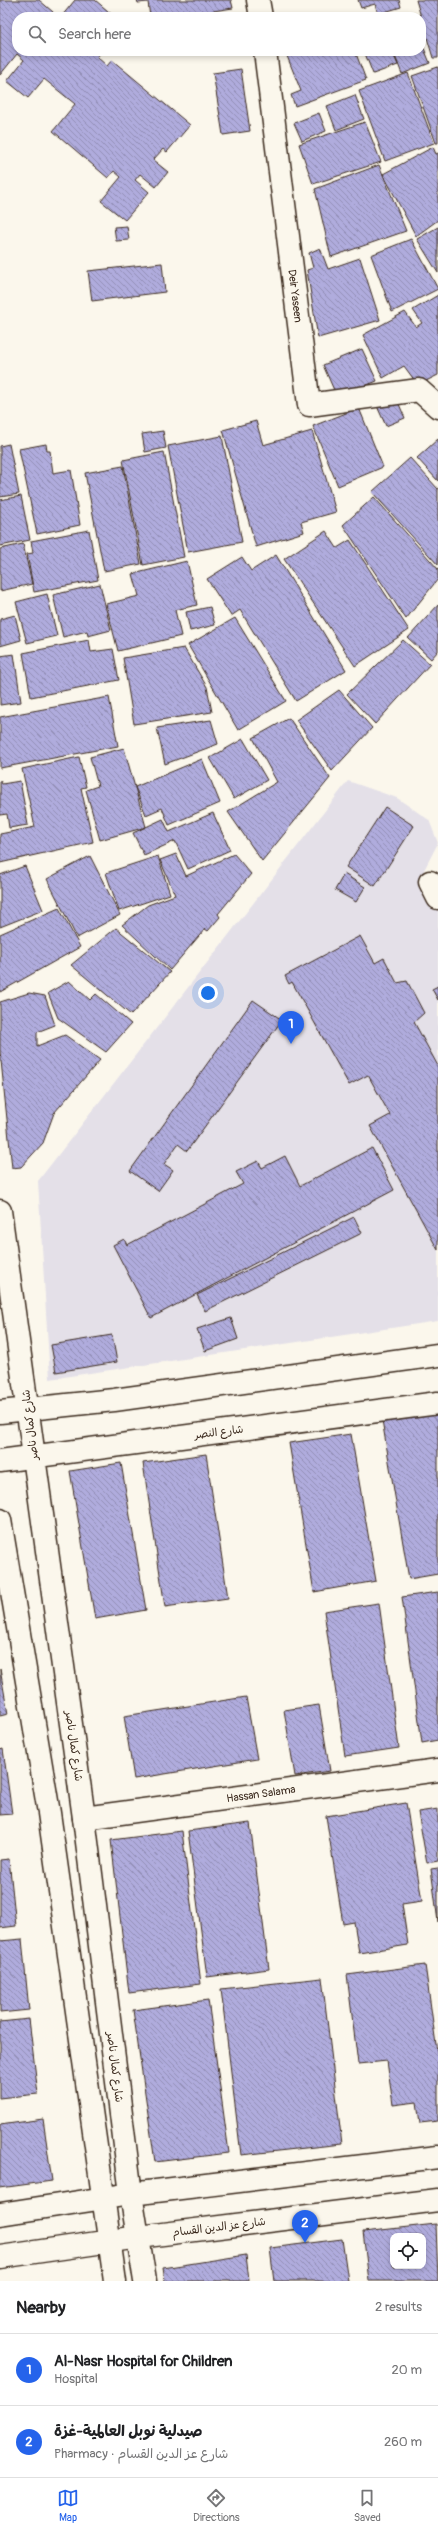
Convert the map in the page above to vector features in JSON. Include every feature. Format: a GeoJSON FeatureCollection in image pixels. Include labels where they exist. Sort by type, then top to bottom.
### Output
{"type":"FeatureCollection","features":[{"type":"Feature","properties":{"kind":"main road"},"geometry":{"type":"LineString","coordinates":[[258,0],[259,12]]}},
{"type":"Feature","properties":{"kind":"main road","name":"Deir Yaseen"},"geometry":{"type":"LineString","coordinates":[[266,56],[309,405],[419,390],[438,407]]}},
{"type":"Feature","properties":{"kind":"main road","name":"شارع كمال ناصر"},"geometry":{"type":"LineString","coordinates":[[0,1211],[84,1818],[131,2194],[140,2237],[145,2281]]}},
{"type":"Feature","properties":{"kind":"main road"},"geometry":{"type":"LineString","coordinates":[[0,1412],[114,1400],[438,1355]]}},
{"type":"Feature","properties":{"kind":"main road","name":"شارع النصر"},"geometry":{"type":"LineString","coordinates":[[0,1461],[438,1403]]}},
{"type":"Feature","properties":{"kind":"main road"},"geometry":{"type":"LineString","coordinates":[[0,1520],[49,1813],[115,2281]]}},
{"type":"Feature","properties":{"kind":"main road","name":"Hassan Salama"},"geometry":{"type":"LineString","coordinates":[[84,1818],[438,1770]]}},
{"type":"Feature","properties":{"kind":"main road"},"geometry":{"type":"LineString","coordinates":[[0,2214],[131,2194],[438,2157]]}},
{"type":"Feature","properties":{"kind":"main road","name":"شارع عز الدين القسام"},"geometry":{"type":"LineString","coordinates":[[0,2257],[140,2237],[438,2200]]}},
{"type":"Feature","properties":{"kind":"shaded area"},"geometry":{"type":"Polygon","coordinates":[[[348,781],[397,798],[429,820],[438,843],[422,874],[438,906],[438,1321],[50,1379],[38,1181],[348,781]]]}},
{"type":"Feature","properties":{"kind":"building"},"geometry":{"type":"Polygon","coordinates":[[[0,0],[39,0],[53,12],[12,12],[12,56],[15,56],[0,75],[0,0]]]}},
{"type":"Feature","properties":{"kind":"building"},"geometry":{"type":"Polygon","coordinates":[[[75,0],[95,0],[109,12],[65,12],[75,0]]]}},
{"type":"Feature","properties":{"kind":"building"},"geometry":{"type":"Polygon","coordinates":[[[137,0],[231,0],[233,8],[207,12],[149,12],[148,2],[138,3],[137,0]]]}},
{"type":"Feature","properties":{"kind":"building"},"geometry":{"type":"Polygon","coordinates":[[[358,0],[399,0],[401,7],[385,12],[377,12],[375,4],[361,8],[358,0]]]}},
{"type":"Feature","properties":{"kind":"building"},"geometry":{"type":"Polygon","coordinates":[[[416,0],[438,0],[438,58],[433,58],[426,34],[426,12],[420,12],[416,0]]]}},
{"type":"Feature","properties":{"kind":"building"},"geometry":{"type":"Polygon","coordinates":[[[426,53],[430,63],[402,74],[395,56],[426,56],[426,53]]]}},
{"type":"Feature","properties":{"kind":"building"},"geometry":{"type":"Polygon","coordinates":[[[19,56],[98,56],[97,57],[107,66],[112,60],[190,125],[167,152],[163,149],[153,160],[168,172],[156,187],[140,174],[135,180],[149,192],[125,220],[101,201],[121,177],[114,171],[108,178],[53,131],[75,104],[44,79],[28,98],[7,81],[24,60],[19,56]]]}},
{"type":"Feature","properties":{"kind":"building"},"geometry":{"type":"Polygon","coordinates":[[[287,56],[357,56],[366,80],[295,106],[291,95],[301,91],[287,56]]]}},
{"type":"Feature","properties":{"kind":"building"},"geometry":{"type":"Polygon","coordinates":[[[366,56],[394,56],[398,65],[373,74],[366,56]]]}},
{"type":"Feature","properties":{"kind":"building"},"geometry":{"type":"Polygon","coordinates":[[[438,67],[438,143],[436,143],[412,76],[438,67]]]}},
{"type":"Feature","properties":{"kind":"building"},"geometry":{"type":"Polygon","coordinates":[[[241,69],[250,131],[223,135],[213,73],[241,69]]]}},
{"type":"Feature","properties":{"kind":"building"},"geometry":{"type":"Polygon","coordinates":[[[408,73],[434,143],[385,161],[359,91],[408,73]]]}},
{"type":"Feature","properties":{"kind":"building"},"geometry":{"type":"Polygon","coordinates":[[[355,95],[364,119],[336,130],[327,106],[355,95]]]}},
{"type":"Feature","properties":{"kind":"building"},"geometry":{"type":"Polygon","coordinates":[[[319,113],[326,131],[302,141],[294,123],[319,113]]]}},
{"type":"Feature","properties":{"kind":"building"},"geometry":{"type":"Polygon","coordinates":[[[365,122],[381,162],[313,184],[299,144],[365,122]]]}},
{"type":"Feature","properties":{"kind":"building"},"geometry":{"type":"Polygon","coordinates":[[[433,147],[436,154],[438,153],[438,220],[416,236],[383,174],[433,147]]]}},
{"type":"Feature","properties":{"kind":"building"},"geometry":{"type":"Polygon","coordinates":[[[379,165],[406,231],[331,257],[315,189],[379,165]]]}},
{"type":"Feature","properties":{"kind":"building"},"geometry":{"type":"Polygon","coordinates":[[[127,226],[129,240],[116,241],[114,227],[127,226]]]}},
{"type":"Feature","properties":{"kind":"building"},"geometry":{"type":"Polygon","coordinates":[[[438,227],[438,273],[417,239],[438,227]]]}},
{"type":"Feature","properties":{"kind":"building"},"geometry":{"type":"Polygon","coordinates":[[[411,239],[438,289],[392,312],[371,255],[411,239]]]}},
{"type":"Feature","properties":{"kind":"building"},"geometry":{"type":"Polygon","coordinates":[[[320,248],[328,269],[360,258],[380,320],[318,338],[307,270],[313,268],[309,253],[320,248]]]}},
{"type":"Feature","properties":{"kind":"building"},"geometry":{"type":"Polygon","coordinates":[[[162,263],[165,292],[92,301],[88,271],[162,263]]]}},
{"type":"Feature","properties":{"kind":"building"},"geometry":{"type":"Polygon","coordinates":[[[438,295],[438,375],[418,385],[404,366],[383,378],[363,335],[405,312],[416,327],[422,323],[413,310],[438,295]]]}},
{"type":"Feature","properties":{"kind":"building"},"geometry":{"type":"Polygon","coordinates":[[[362,349],[377,381],[337,397],[323,365],[362,349]]]}},
{"type":"Feature","properties":{"kind":"building"},"geometry":{"type":"Polygon","coordinates":[[[395,395],[405,418],[386,426],[376,404],[395,395]]]}},
{"type":"Feature","properties":{"kind":"building"},"geometry":{"type":"Polygon","coordinates":[[[359,408],[383,467],[338,486],[313,426],[359,408]]]}},
{"type":"Feature","properties":{"kind":"building"},"geometry":{"type":"Polygon","coordinates":[[[256,421],[263,445],[312,431],[336,512],[301,522],[304,532],[256,547],[223,430],[256,421]]]}},
{"type":"Feature","properties":{"kind":"building"},"geometry":{"type":"Polygon","coordinates":[[[163,431],[166,448],[145,452],[142,434],[163,431]]]}},
{"type":"Feature","properties":{"kind":"building"},"geometry":{"type":"Polygon","coordinates":[[[222,436],[242,542],[188,552],[168,446],[222,436]]]}},
{"type":"Feature","properties":{"kind":"building"},"geometry":{"type":"Polygon","coordinates":[[[438,439],[438,481],[417,458],[438,439]]]}},
{"type":"Feature","properties":{"kind":"building"},"geometry":{"type":"Polygon","coordinates":[[[9,444],[19,494],[0,497],[0,446],[9,444]]]}},
{"type":"Feature","properties":{"kind":"building"},"geometry":{"type":"Polygon","coordinates":[[[46,444],[47,451],[50,451],[53,473],[71,470],[80,525],[37,534],[19,449],[46,444]]]}},
{"type":"Feature","properties":{"kind":"building"},"geometry":{"type":"Polygon","coordinates":[[[164,452],[184,557],[143,565],[123,460],[164,452]]]}},
{"type":"Feature","properties":{"kind":"building"},"geometry":{"type":"Polygon","coordinates":[[[410,458],[438,489],[438,565],[372,492],[410,458]]]}},
{"type":"Feature","properties":{"kind":"building"},"geometry":{"type":"Polygon","coordinates":[[[123,466],[141,564],[104,571],[85,473],[123,466]]]}},
{"type":"Feature","properties":{"kind":"building"},"geometry":{"type":"Polygon","coordinates":[[[21,496],[30,540],[0,546],[0,500],[21,496]]]}},
{"type":"Feature","properties":{"kind":"building"},"geometry":{"type":"Polygon","coordinates":[[[374,497],[438,569],[438,579],[406,619],[343,525],[374,497]]]}},
{"type":"Feature","properties":{"kind":"building"},"geometry":{"type":"Polygon","coordinates":[[[89,530],[98,580],[34,592],[27,554],[33,553],[31,541],[89,530]]]}},
{"type":"Feature","properties":{"kind":"building"},"geometry":{"type":"Polygon","coordinates":[[[326,531],[337,548],[350,540],[409,630],[355,666],[284,559],[326,531]]]}},
{"type":"Feature","properties":{"kind":"building"},"geometry":{"type":"Polygon","coordinates":[[[23,544],[32,584],[0,591],[0,549],[23,544]]]}},
{"type":"Feature","properties":{"kind":"building"},"geometry":{"type":"Polygon","coordinates":[[[276,555],[346,670],[296,701],[240,610],[231,616],[207,579],[242,557],[251,571],[276,555]]]}},
{"type":"Feature","properties":{"kind":"building"},"geometry":{"type":"Polygon","coordinates":[[[187,561],[197,605],[175,610],[181,636],[118,651],[106,604],[139,596],[133,574],[187,561]]]}},
{"type":"Feature","properties":{"kind":"building"},"geometry":{"type":"Polygon","coordinates":[[[100,584],[111,630],[88,636],[87,631],[63,637],[53,595],[100,584]]]}},
{"type":"Feature","properties":{"kind":"building"},"geometry":{"type":"Polygon","coordinates":[[[47,594],[57,636],[27,643],[16,602],[47,594]]]}},
{"type":"Feature","properties":{"kind":"building"},"geometry":{"type":"Polygon","coordinates":[[[438,605],[438,651],[431,659],[408,638],[438,605]]]}},
{"type":"Feature","properties":{"kind":"building"},"geometry":{"type":"Polygon","coordinates":[[[210,607],[215,625],[190,631],[186,612],[210,607]]]}},
{"type":"Feature","properties":{"kind":"building"},"geometry":{"type":"Polygon","coordinates":[[[15,615],[21,640],[0,646],[0,619],[15,615]]]}},
{"type":"Feature","properties":{"kind":"building"},"geometry":{"type":"Polygon","coordinates":[[[235,618],[286,701],[238,730],[188,645],[235,618]]]}},
{"type":"Feature","properties":{"kind":"building"},"geometry":{"type":"Polygon","coordinates":[[[89,640],[91,652],[113,649],[119,680],[31,697],[23,653],[89,640]]]}},
{"type":"Feature","properties":{"kind":"building"},"geometry":{"type":"Polygon","coordinates":[[[403,640],[430,664],[375,724],[347,694],[403,640]]]}},
{"type":"Feature","properties":{"kind":"building"},"geometry":{"type":"Polygon","coordinates":[[[184,648],[207,687],[212,712],[134,724],[123,658],[184,648]]]}},
{"type":"Feature","properties":{"kind":"building"},"geometry":{"type":"Polygon","coordinates":[[[14,654],[21,702],[0,705],[0,656],[14,654]]]}},
{"type":"Feature","properties":{"kind":"building"},"geometry":{"type":"Polygon","coordinates":[[[339,690],[372,728],[332,771],[296,720],[339,690]]]}},
{"type":"Feature","properties":{"kind":"building"},"geometry":{"type":"Polygon","coordinates":[[[109,697],[118,746],[0,768],[0,717],[109,697]]]}},
{"type":"Feature","properties":{"kind":"building"},"geometry":{"type":"Polygon","coordinates":[[[289,718],[330,778],[262,861],[228,812],[277,782],[253,738],[289,718]]]}},
{"type":"Feature","properties":{"kind":"building"},"geometry":{"type":"Polygon","coordinates":[[[211,720],[218,744],[165,764],[157,728],[211,720]]]}},
{"type":"Feature","properties":{"kind":"building"},"geometry":{"type":"Polygon","coordinates":[[[243,739],[267,780],[234,799],[210,758],[243,739]]]}},
{"type":"Feature","properties":{"kind":"building"},"geometry":{"type":"Polygon","coordinates":[[[124,748],[146,827],[100,840],[86,790],[98,786],[90,757],[124,748]]]}},
{"type":"Feature","properties":{"kind":"building"},"geometry":{"type":"Polygon","coordinates":[[[79,757],[86,787],[81,788],[93,842],[0,863],[0,834],[35,827],[22,769],[79,757]]]}},
{"type":"Feature","properties":{"kind":"building"},"geometry":{"type":"Polygon","coordinates":[[[202,759],[220,803],[169,825],[162,808],[146,815],[135,787],[202,759]]]}},
{"type":"Feature","properties":{"kind":"building"},"geometry":{"type":"Polygon","coordinates":[[[0,780],[2,784],[20,781],[28,825],[9,828],[7,814],[0,815],[0,780]]]}},
{"type":"Feature","properties":{"kind":"building"},"geometry":{"type":"Polygon","coordinates":[[[385,807],[414,826],[375,886],[346,867],[385,807]]]}},
{"type":"Feature","properties":{"kind":"building"},"geometry":{"type":"Polygon","coordinates":[[[213,813],[230,850],[188,869],[175,841],[144,855],[133,833],[163,819],[169,832],[213,813]]]}},
{"type":"Feature","properties":{"kind":"building"},"geometry":{"type":"Polygon","coordinates":[[[176,854],[186,876],[234,854],[251,874],[218,914],[220,917],[208,931],[205,929],[170,970],[122,925],[148,905],[175,895],[160,860],[176,854]]]}},
{"type":"Feature","properties":{"kind":"building"},"geometry":{"type":"Polygon","coordinates":[[[90,856],[120,915],[77,938],[47,879],[90,856]]]}},
{"type":"Feature","properties":{"kind":"building"},"geometry":{"type":"Polygon","coordinates":[[[158,856],[170,894],[119,911],[106,873],[158,856]]]}},
{"type":"Feature","properties":{"kind":"building"},"geometry":{"type":"Polygon","coordinates":[[[25,866],[43,910],[0,927],[0,875],[25,866]]]}},
{"type":"Feature","properties":{"kind":"building"},"geometry":{"type":"Polygon","coordinates":[[[344,874],[365,887],[356,902],[335,890],[344,874]]]}},
{"type":"Feature","properties":{"kind":"building"},"geometry":{"type":"Polygon","coordinates":[[[59,908],[80,947],[0,992],[0,934],[59,908]]]}},
{"type":"Feature","properties":{"kind":"building"},"geometry":{"type":"Polygon","coordinates":[[[116,928],[170,972],[131,1015],[71,965],[116,928]]]}},
{"type":"Feature","properties":{"kind":"building"},"geometry":{"type":"Polygon","coordinates":[[[360,936],[375,963],[384,958],[397,983],[407,981],[424,1013],[414,1022],[438,1066],[438,1250],[370,1126],[390,1115],[368,1075],[349,1085],[292,982],[289,984],[285,976],[360,936]]]}},
{"type":"Feature","properties":{"kind":"building"},"geometry":{"type":"Polygon","coordinates":[[[69,981],[90,1000],[96,994],[131,1024],[106,1052],[58,1018],[48,993],[69,981]]]}},
{"type":"Feature","properties":{"kind":"building"},"geometry":{"type":"Polygon","coordinates":[[[438,986],[438,1000],[432,989],[438,986]]]}},
{"type":"Feature","properties":{"kind":"building"},"geometry":{"type":"Polygon","coordinates":[[[29,993],[45,996],[55,1025],[37,1032],[37,1046],[65,1035],[100,1060],[54,1113],[43,1143],[21,1167],[12,1168],[0,1051],[0,1002],[29,993]]]}},
{"type":"Feature","properties":{"kind":"building"},"geometry":{"type":"Polygon","coordinates":[[[253,1000],[282,1020],[187,1151],[178,1144],[164,1164],[173,1170],[158,1191],[130,1171],[253,1000]]]}},
{"type":"Feature","properties":{"kind":"building"},"geometry":{"type":"Polygon","coordinates":[[[372,1148],[394,1190],[151,1318],[113,1245],[124,1239],[127,1245],[243,1184],[236,1172],[258,1161],[262,1168],[285,1156],[300,1186],[372,1148]]]}},
{"type":"Feature","properties":{"kind":"building"},"geometry":{"type":"Polygon","coordinates":[[[354,1217],[362,1233],[205,1311],[197,1295],[354,1217]]]}},
{"type":"Feature","properties":{"kind":"building"},"geometry":{"type":"Polygon","coordinates":[[[231,1318],[238,1339],[205,1351],[197,1329],[231,1318]]]}},
{"type":"Feature","properties":{"kind":"building"},"geometry":{"type":"Polygon","coordinates":[[[112,1335],[117,1362],[56,1372],[51,1345],[112,1335]]]}},
{"type":"Feature","properties":{"kind":"building"},"geometry":{"type":"Polygon","coordinates":[[[438,1411],[438,1574],[409,1579],[382,1420],[438,1411]]]}},
{"type":"Feature","properties":{"kind":"building"},"geometry":{"type":"Polygon","coordinates":[[[351,1434],[376,1581],[314,1592],[289,1443],[351,1434]]]}},
{"type":"Feature","properties":{"kind":"building"},"geometry":{"type":"Polygon","coordinates":[[[206,1454],[228,1598],[165,1607],[143,1463],[206,1454]]]}},
{"type":"Feature","properties":{"kind":"building"},"geometry":{"type":"Polygon","coordinates":[[[121,1463],[146,1610],[95,1619],[70,1471],[121,1463]]]}},
{"type":"Feature","properties":{"kind":"building"},"geometry":{"type":"Polygon","coordinates":[[[438,1592],[438,1740],[422,1743],[402,1597],[438,1592]]]}},
{"type":"Feature","properties":{"kind":"building"},"geometry":{"type":"Polygon","coordinates":[[[379,1603],[399,1748],[345,1756],[324,1611],[379,1603]]]}},
{"type":"Feature","properties":{"kind":"building"},"geometry":{"type":"Polygon","coordinates":[[[0,1669],[8,1714],[0,1716],[0,1669]]]}},
{"type":"Feature","properties":{"kind":"building"},"geometry":{"type":"Polygon","coordinates":[[[246,1697],[257,1759],[134,1779],[124,1716],[246,1697]]]}},
{"type":"Feature","properties":{"kind":"building"},"geometry":{"type":"Polygon","coordinates":[[[319,1705],[330,1771],[295,1776],[284,1710],[319,1705]]]}},
{"type":"Feature","properties":{"kind":"building"},"geometry":{"type":"Polygon","coordinates":[[[3,1749],[12,1814],[0,1815],[0,1750],[3,1749]]]}},
{"type":"Feature","properties":{"kind":"building"},"geometry":{"type":"Polygon","coordinates":[[[406,1803],[422,1901],[402,1904],[408,1945],[359,1953],[354,1922],[343,1924],[326,1816],[406,1803]]]}},
{"type":"Feature","properties":{"kind":"building"},"geometry":{"type":"Polygon","coordinates":[[[438,1809],[438,1861],[427,1863],[418,1812],[438,1809]]]}},
{"type":"Feature","properties":{"kind":"building"},"geometry":{"type":"Polygon","coordinates":[[[250,1823],[269,1969],[207,1977],[188,1831],[250,1823]]]}},
{"type":"Feature","properties":{"kind":"building"},"geometry":{"type":"Polygon","coordinates":[[[182,1831],[201,1984],[129,1993],[111,1840],[182,1831]]]}},
{"type":"Feature","properties":{"kind":"building"},"geometry":{"type":"Polygon","coordinates":[[[9,1859],[16,1926],[0,1928],[0,1860],[9,1859]]]}},
{"type":"Feature","properties":{"kind":"building"},"geometry":{"type":"Polygon","coordinates":[[[438,1868],[438,1922],[431,1869],[438,1868]]]}},
{"type":"Feature","properties":{"kind":"building"},"geometry":{"type":"Polygon","coordinates":[[[22,1939],[29,2010],[0,2013],[0,1941],[22,1939]]]}},
{"type":"Feature","properties":{"kind":"building"},"geometry":{"type":"Polygon","coordinates":[[[425,1965],[438,2059],[438,2121],[420,2123],[417,2102],[393,2105],[387,2061],[358,2064],[347,1975],[425,1965]]]}},
{"type":"Feature","properties":{"kind":"building"},"geometry":{"type":"Polygon","coordinates":[[[322,1978],[342,2144],[241,2155],[221,1989],[322,1978]]]}},
{"type":"Feature","properties":{"kind":"building"},"geometry":{"type":"Polygon","coordinates":[[[208,2000],[229,2153],[155,2162],[133,2010],[208,2000]]]}},
{"type":"Feature","properties":{"kind":"building"},"geometry":{"type":"Polygon","coordinates":[[[29,2019],[38,2094],[0,2098],[0,2022],[29,2019]]]}},
{"type":"Feature","properties":{"kind":"building"},"geometry":{"type":"Polygon","coordinates":[[[43,2119],[52,2181],[0,2188],[0,2125],[43,2119]]]}},
{"type":"Feature","properties":{"kind":"building"},"geometry":{"type":"Polygon","coordinates":[[[436,2224],[438,2281],[369,2281],[363,2232],[436,2224]]]}},
{"type":"Feature","properties":{"kind":"building"},"geometry":{"type":"Polygon","coordinates":[[[342,2239],[348,2281],[274,2281],[270,2248],[342,2239]]]}},
{"type":"Feature","properties":{"kind":"building"},"geometry":{"type":"Polygon","coordinates":[[[246,2255],[249,2281],[165,2281],[163,2268],[246,2255]]]}},
{"type":"Feature","properties":{"kind":"place","name":"Al-Nasr Hospital for Children"},"geometry":{"type":"Point","coordinates":[291,1044]}},
{"type":"Feature","properties":{"kind":"place","name":"صيدلية نوبل العالمية-غزة"},"geometry":{"type":"Point","coordinates":[305,2243]}}]}
